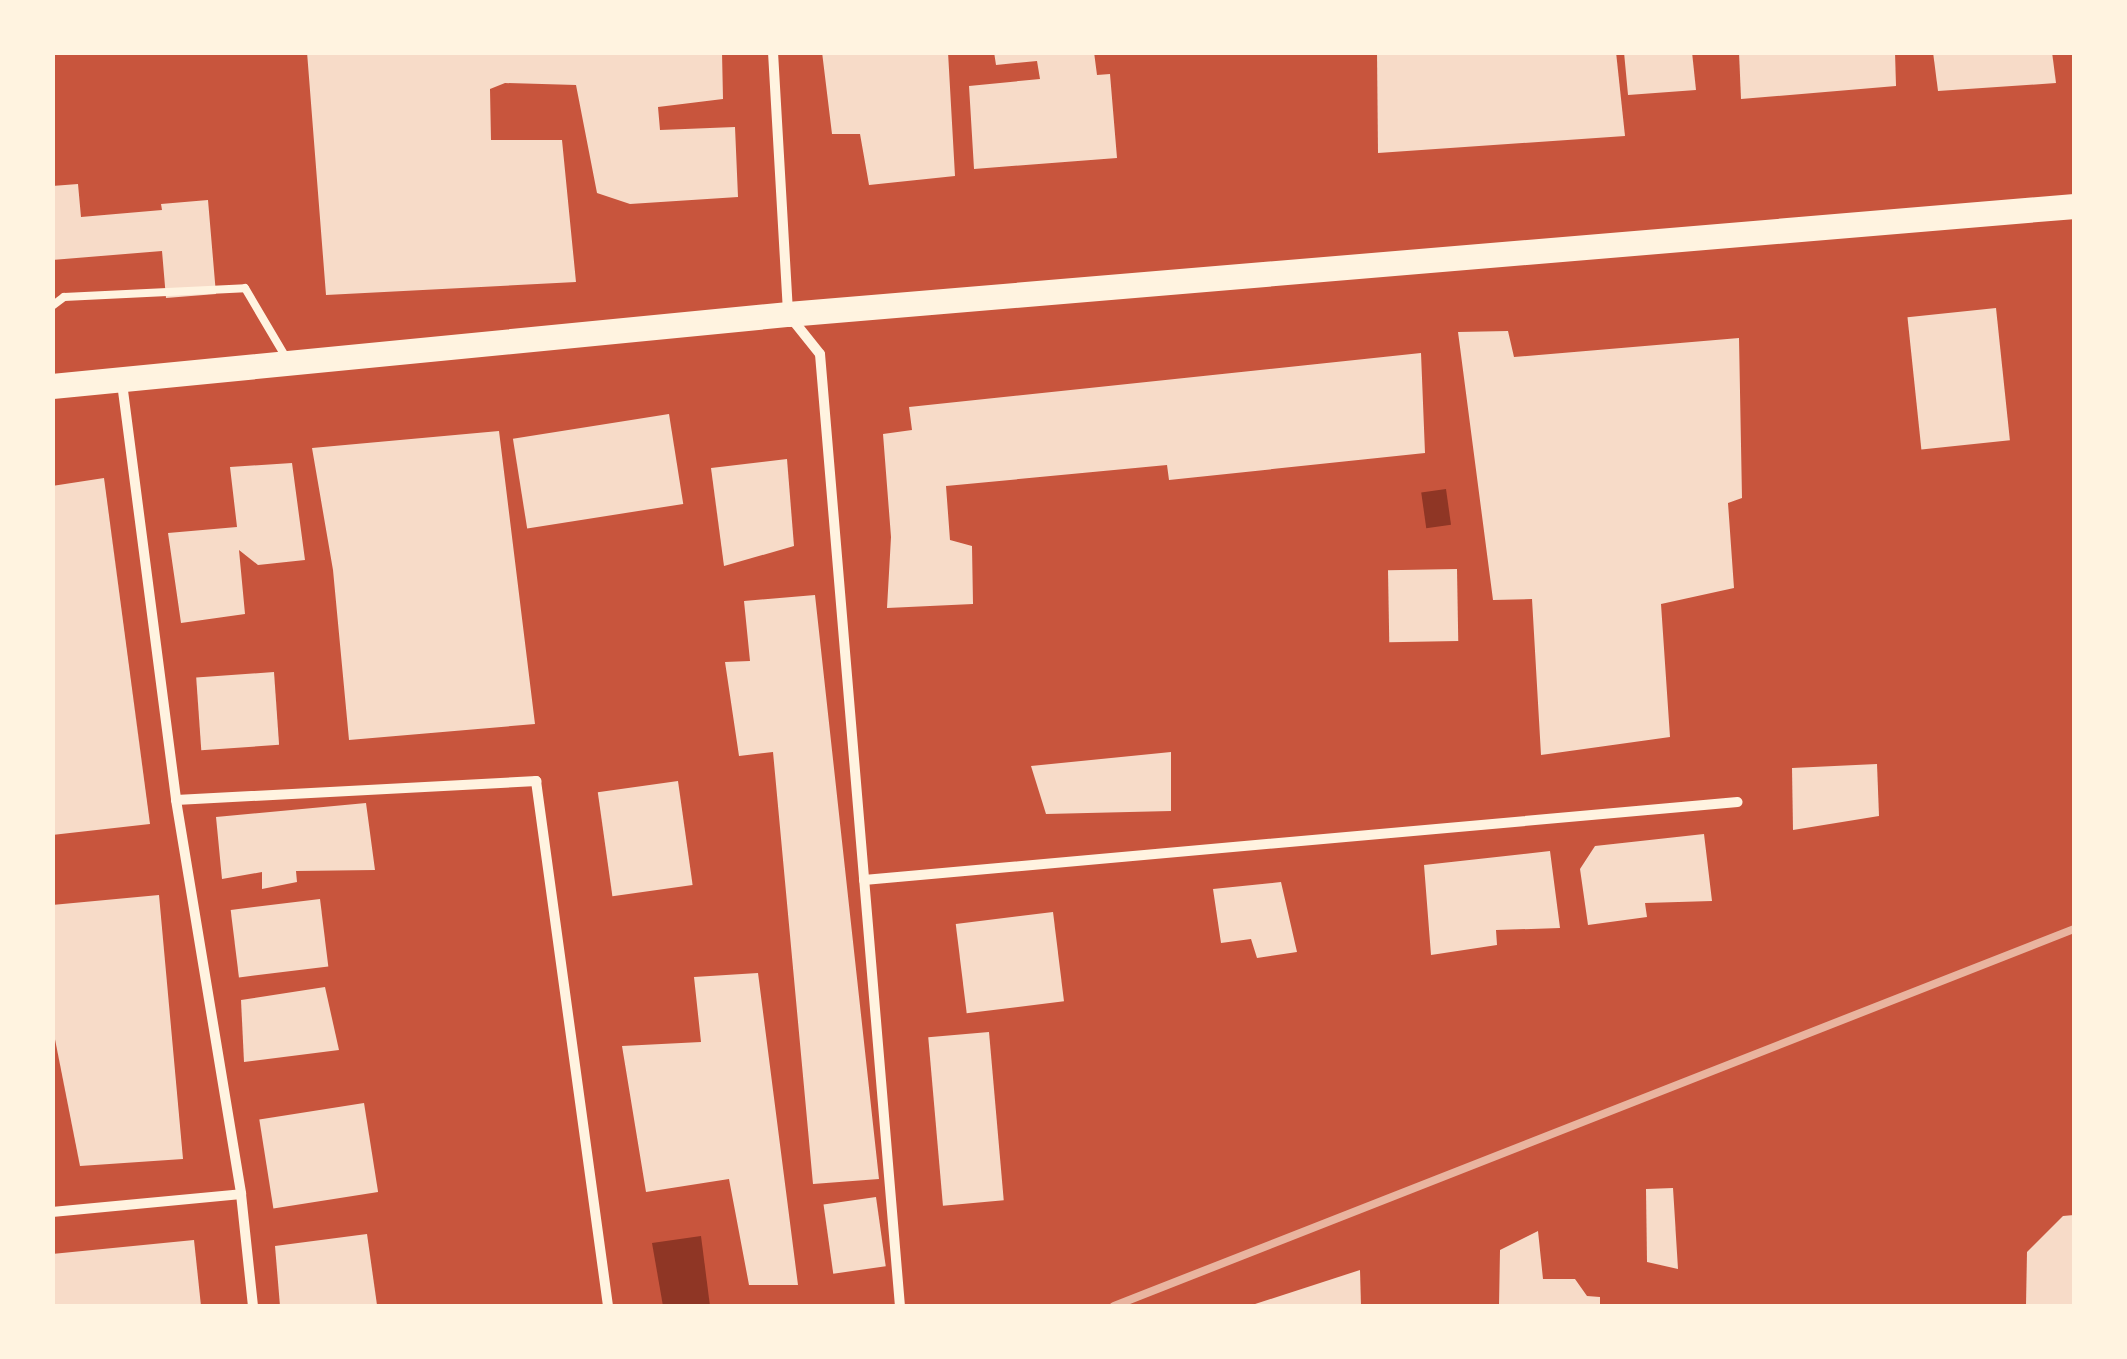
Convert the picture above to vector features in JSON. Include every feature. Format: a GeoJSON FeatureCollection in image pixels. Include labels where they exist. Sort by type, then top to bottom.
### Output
{"type":"FeatureCollection","features":[{"type":"Feature","properties":{"kind":"main road"},"geometry":{"type":"LineString","coordinates":[[52,386],[788,314],[2074,206]]}},
{"type":"Feature","properties":{"kind":"street"},"geometry":{"type":"LineString","coordinates":[[773,52],[788,314],[820,354],[900,1306]]}},
{"type":"Feature","properties":{"kind":"street"},"geometry":{"type":"LineString","coordinates":[[122,382],[176,800],[241,1194],[252,1306]]}},
{"type":"Feature","properties":{"kind":"street"},"geometry":{"type":"LineString","coordinates":[[176,800],[536,781],[608,1306]]}},
{"type":"Feature","properties":{"kind":"street"},"geometry":{"type":"LineString","coordinates":[[864,880],[1738,802]]}},
{"type":"Feature","properties":{"kind":"street"},"geometry":{"type":"LineString","coordinates":[[52,1212],[241,1194]]}},
{"type":"Feature","properties":{"kind":"lane"},"geometry":{"type":"LineString","coordinates":[[52,306],[64,297],[245,288],[290,364]]}},
{"type":"Feature","properties":{"kind":"shaded area"},"geometry":{"type":"Polygon","coordinates":[[[1446,489],[1451,525],[1426,528],[1421,492],[1446,489]]]}},
{"type":"Feature","properties":{"kind":"shaded area"},"geometry":{"type":"Polygon","coordinates":[[[701,1236],[710,1306],[663,1306],[652,1243],[701,1236]]]}},
{"type":"Feature","properties":{"kind":"building"},"geometry":{"type":"Polygon","coordinates":[[[307,52],[722,52],[723,99],[658,107],[660,130],[735,127],[738,197],[630,204],[597,193],[576,85],[505,83],[490,89],[491,140],[562,140],[576,282],[326,295],[307,52]]]}},
{"type":"Feature","properties":{"kind":"building"},"geometry":{"type":"Polygon","coordinates":[[[822,52],[948,52],[955,176],[869,185],[860,134],[832,134],[822,52]]]}},
{"type":"Feature","properties":{"kind":"building"},"geometry":{"type":"Polygon","coordinates":[[[994,52],[1094,52],[1097,75],[1110,74],[1117,158],[974,169],[969,86],[1040,79],[1037,61],[996,65],[994,52]]]}},
{"type":"Feature","properties":{"kind":"building"},"geometry":{"type":"Polygon","coordinates":[[[1377,52],[1616,52],[1625,136],[1378,153],[1377,52]]]}},
{"type":"Feature","properties":{"kind":"building"},"geometry":{"type":"Polygon","coordinates":[[[1624,52],[1692,52],[1696,90],[1628,95],[1624,52]]]}},
{"type":"Feature","properties":{"kind":"building"},"geometry":{"type":"Polygon","coordinates":[[[1739,52],[1895,52],[1896,86],[1741,99],[1739,52]]]}},
{"type":"Feature","properties":{"kind":"building"},"geometry":{"type":"Polygon","coordinates":[[[1933,52],[2052,52],[2056,83],[1938,91],[1933,52]]]}},
{"type":"Feature","properties":{"kind":"building"},"geometry":{"type":"Polygon","coordinates":[[[78,184],[81,217],[162,210],[161,204],[208,200],[216,294],[166,298],[162,251],[52,260],[52,186],[78,184]]]}},
{"type":"Feature","properties":{"kind":"building"},"geometry":{"type":"Polygon","coordinates":[[[1996,308],[2010,440],[1921,450],[1907,317],[1996,308]]]}},
{"type":"Feature","properties":{"kind":"building"},"geometry":{"type":"Polygon","coordinates":[[[1508,331],[1514,357],[1739,338],[1742,498],[1728,503],[1734,588],[1661,604],[1670,737],[1541,755],[1532,599],[1493,600],[1458,332],[1508,331]]]}},
{"type":"Feature","properties":{"kind":"building"},"geometry":{"type":"Polygon","coordinates":[[[1421,353],[1425,453],[1169,480],[1167,465],[946,486],[950,540],[972,546],[973,604],[887,608],[891,537],[883,434],[912,430],[909,407],[1421,353]]]}},
{"type":"Feature","properties":{"kind":"building"},"geometry":{"type":"Polygon","coordinates":[[[669,414],[683,504],[527,529],[513,439],[669,414]]]}},
{"type":"Feature","properties":{"kind":"building"},"geometry":{"type":"Polygon","coordinates":[[[499,431],[535,724],[349,740],[333,570],[312,448],[499,431]]]}},
{"type":"Feature","properties":{"kind":"building"},"geometry":{"type":"Polygon","coordinates":[[[787,459],[794,546],[724,566],[711,468],[787,459]]]}},
{"type":"Feature","properties":{"kind":"building"},"geometry":{"type":"Polygon","coordinates":[[[292,463],[305,560],[258,565],[239,550],[245,614],[181,623],[168,533],[237,527],[230,467],[292,463]]]}},
{"type":"Feature","properties":{"kind":"building"},"geometry":{"type":"Polygon","coordinates":[[[104,478],[150,824],[52,835],[52,486],[104,478]]]}},
{"type":"Feature","properties":{"kind":"building"},"geometry":{"type":"Polygon","coordinates":[[[1457,569],[1458,641],[1389,642],[1388,570],[1457,569]]]}},
{"type":"Feature","properties":{"kind":"building"},"geometry":{"type":"Polygon","coordinates":[[[815,595],[879,1179],[813,1184],[773,752],[739,756],[725,662],[750,661],[744,601],[815,595]]]}},
{"type":"Feature","properties":{"kind":"building"},"geometry":{"type":"Polygon","coordinates":[[[274,672],[279,745],[201,750],[196,677],[274,672]]]}},
{"type":"Feature","properties":{"kind":"building"},"geometry":{"type":"Polygon","coordinates":[[[1171,752],[1171,811],[1046,814],[1031,766],[1171,752]]]}},
{"type":"Feature","properties":{"kind":"building"},"geometry":{"type":"Polygon","coordinates":[[[1877,764],[1879,816],[1793,830],[1792,768],[1877,764]]]}},
{"type":"Feature","properties":{"kind":"building"},"geometry":{"type":"Polygon","coordinates":[[[678,781],[693,885],[612,896],[598,792],[678,781]]]}},
{"type":"Feature","properties":{"kind":"building"},"geometry":{"type":"Polygon","coordinates":[[[366,803],[375,870],[296,871],[297,882],[262,889],[262,872],[222,879],[216,817],[366,803]]]}},
{"type":"Feature","properties":{"kind":"building"},"geometry":{"type":"Polygon","coordinates":[[[1704,834],[1712,901],[1645,903],[1647,917],[1588,925],[1580,869],[1595,846],[1704,834]]]}},
{"type":"Feature","properties":{"kind":"building"},"geometry":{"type":"Polygon","coordinates":[[[1550,851],[1560,928],[1496,930],[1497,945],[1431,955],[1424,865],[1550,851]]]}},
{"type":"Feature","properties":{"kind":"building"},"geometry":{"type":"Polygon","coordinates":[[[1281,882],[1297,952],[1257,958],[1251,939],[1221,943],[1213,889],[1281,882]]]}},
{"type":"Feature","properties":{"kind":"building"},"geometry":{"type":"Polygon","coordinates":[[[159,895],[183,1159],[80,1166],[52,1024],[52,905],[159,895]]]}},
{"type":"Feature","properties":{"kind":"building"},"geometry":{"type":"Polygon","coordinates":[[[320,899],[328,966],[239,977],[231,910],[320,899]]]}},
{"type":"Feature","properties":{"kind":"building"},"geometry":{"type":"Polygon","coordinates":[[[1053,912],[1064,1001],[967,1013],[956,924],[1053,912]]]}},
{"type":"Feature","properties":{"kind":"building"},"geometry":{"type":"Polygon","coordinates":[[[758,973],[798,1285],[749,1285],[729,1179],[646,1192],[622,1046],[701,1042],[694,977],[758,973]]]}},
{"type":"Feature","properties":{"kind":"building"},"geometry":{"type":"Polygon","coordinates":[[[325,987],[339,1050],[244,1062],[241,1000],[325,987]]]}},
{"type":"Feature","properties":{"kind":"building"},"geometry":{"type":"Polygon","coordinates":[[[989,1032],[1004,1200],[943,1206],[928,1037],[989,1032]]]}},
{"type":"Feature","properties":{"kind":"building"},"geometry":{"type":"Polygon","coordinates":[[[364,1103],[378,1192],[273,1208],[259,1120],[364,1103]]]}},
{"type":"Feature","properties":{"kind":"building"},"geometry":{"type":"Polygon","coordinates":[[[1673,1188],[1678,1269],[1647,1262],[1646,1189],[1673,1188]]]}},
{"type":"Feature","properties":{"kind":"building"},"geometry":{"type":"Polygon","coordinates":[[[876,1197],[886,1266],[833,1274],[824,1204],[876,1197]]]}},
{"type":"Feature","properties":{"kind":"building"},"geometry":{"type":"Polygon","coordinates":[[[2074,1215],[2074,1306],[2026,1306],[2027,1252],[2063,1216],[2074,1215]]]}},
{"type":"Feature","properties":{"kind":"building"},"geometry":{"type":"Polygon","coordinates":[[[1538,1231],[1543,1279],[1575,1279],[1587,1296],[1600,1297],[1600,1306],[1499,1306],[1500,1250],[1538,1231]]]}},
{"type":"Feature","properties":{"kind":"building"},"geometry":{"type":"Polygon","coordinates":[[[367,1234],[377,1305],[280,1306],[275,1246],[367,1234]]]}},
{"type":"Feature","properties":{"kind":"building"},"geometry":{"type":"Polygon","coordinates":[[[194,1240],[201,1306],[52,1306],[52,1254],[194,1240]]]}},
{"type":"Feature","properties":{"kind":"building"},"geometry":{"type":"Polygon","coordinates":[[[1360,1270],[1361,1306],[1249,1306],[1360,1270]]]}},
{"type":"Feature","properties":{"kind":"railway"},"geometry":{"type":"LineString","coordinates":[[1114,1306],[2074,929]]}}]}
